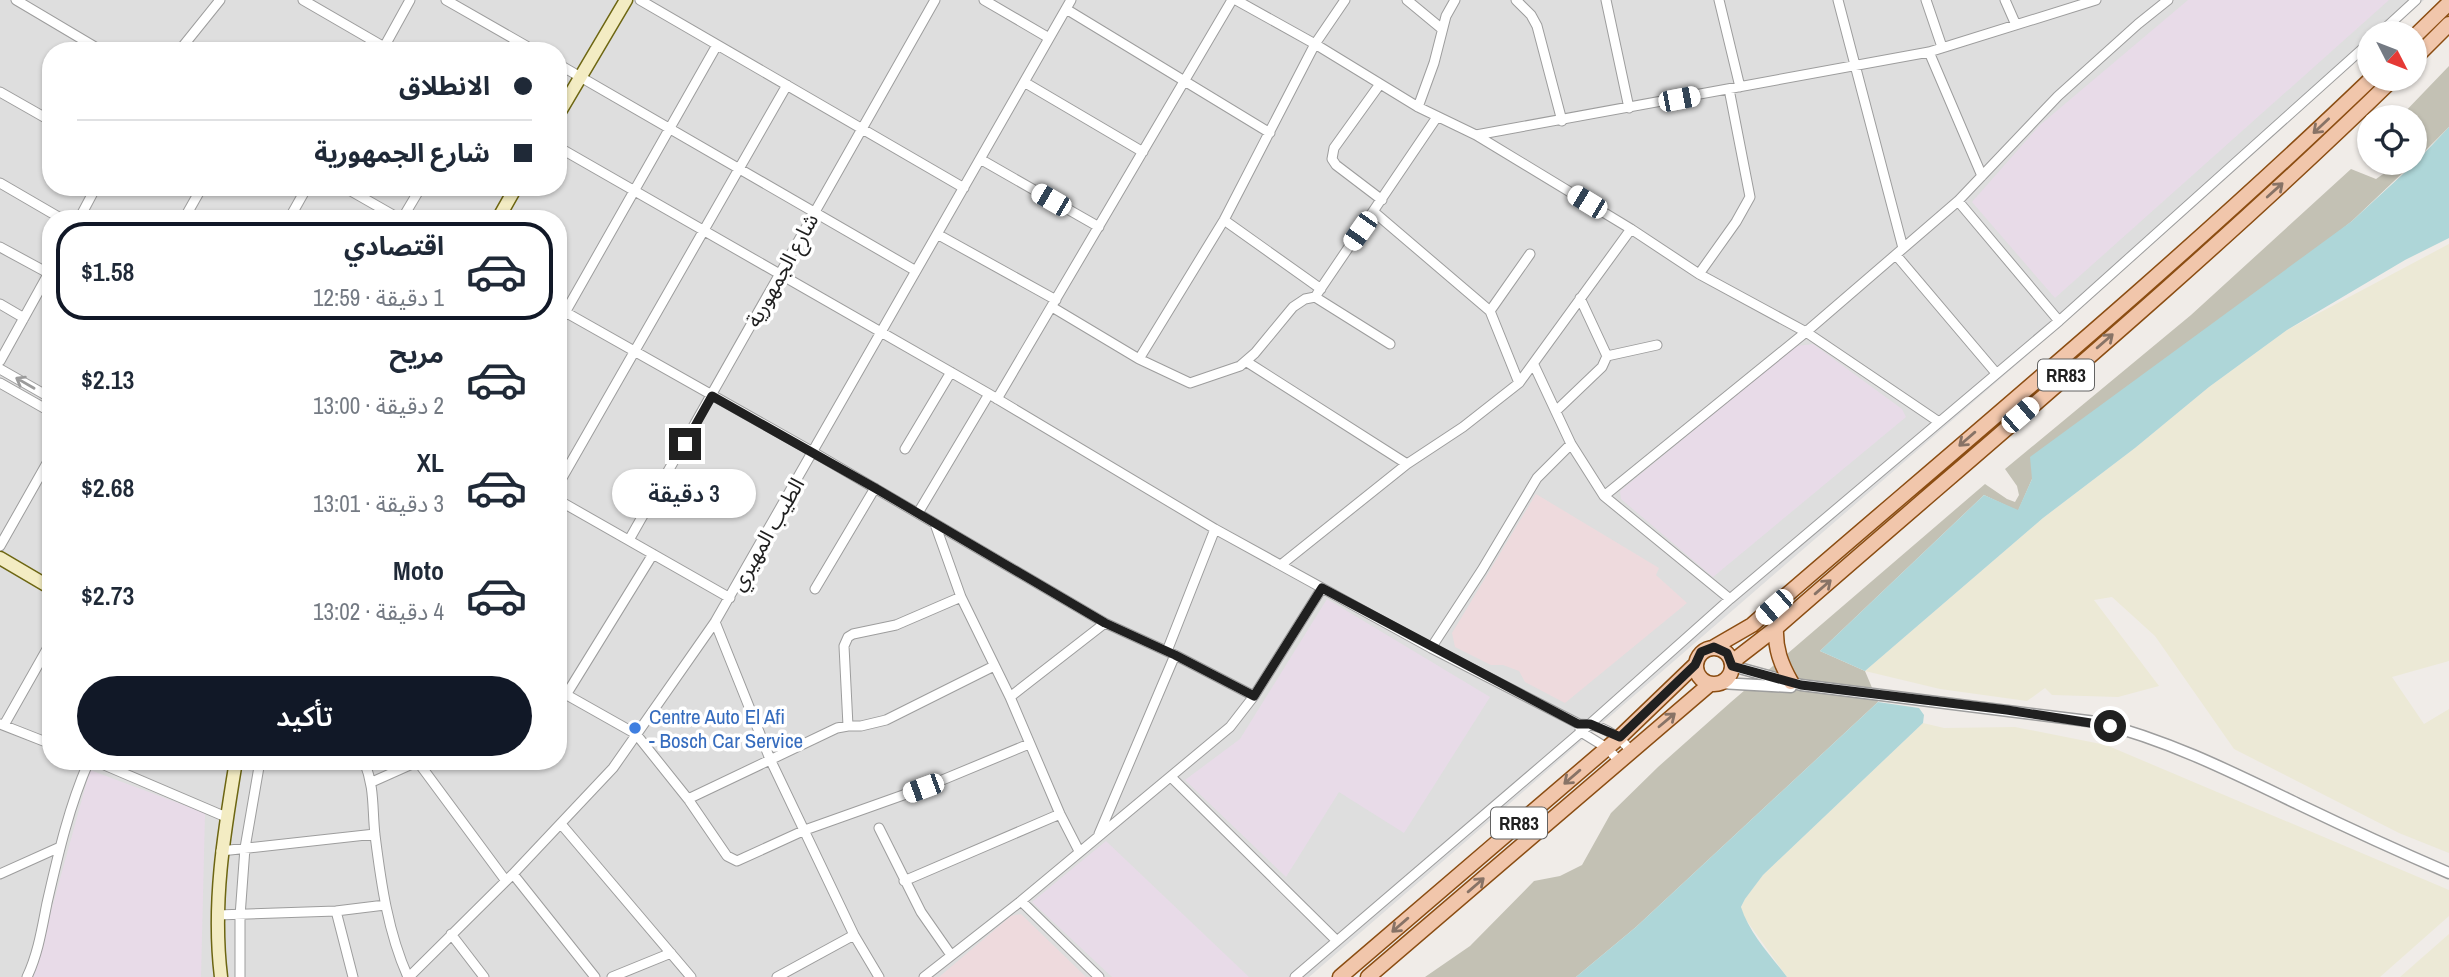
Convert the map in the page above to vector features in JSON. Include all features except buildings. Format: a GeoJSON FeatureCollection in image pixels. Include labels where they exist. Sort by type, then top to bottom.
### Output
{"type":"FeatureCollection","features":[{"type":"Feature","properties":{"kind":"main road"},"geometry":{"type":"LineString","coordinates":[[567,100],[626,0]]}},
{"type":"Feature","properties":{"kind":"main road"},"geometry":{"type":"LineString","coordinates":[[2427,24],[2449,3]]}},
{"type":"Feature","properties":{"kind":"main road"},"geometry":{"type":"LineString","coordinates":[[2427,46],[2449,24]]}},
{"type":"Feature","properties":{"kind":"main road","name":"RR83"},"geometry":{"type":"LineString","coordinates":[[1340,977],[1620,737],[1695,665],[1701,652],[1752,625],[2132,296],[2358,91]]}},
{"type":"Feature","properties":{"kind":"main road","name":"RR83"},"geometry":{"type":"LineString","coordinates":[[1368,977],[1619,761],[1731,673],[1732,664],[2142,309],[2381,91]]}},
{"type":"Feature","properties":{"kind":"main road"},"geometry":{"type":"LineString","coordinates":[[0,558],[42,583]]}},
{"type":"Feature","properties":{"kind":"main road"},"geometry":{"type":"LineString","coordinates":[[1776,628],[1775,642],[1779,658],[1796,684]]}},
{"type":"Feature","properties":{"kind":"main road"},"geometry":{"type":"LineString","coordinates":[[1714,647],[1727,653],[1732,664]]}},
{"type":"Feature","properties":{"kind":"main road"},"geometry":{"type":"LineString","coordinates":[[1695,665],[1699,677],[1715,684]]}},
{"type":"Feature","properties":{"kind":"main road"},"geometry":{"type":"LineString","coordinates":[[220,977],[217,915],[221,851],[234,770]]}},
{"type":"Feature","properties":{"kind":"street"},"geometry":{"type":"LineString","coordinates":[[16,0],[87,42]]}},
{"type":"Feature","properties":{"kind":"street"},"geometry":{"type":"LineString","coordinates":[[186,42],[220,0]]}},
{"type":"Feature","properties":{"kind":"street"},"geometry":{"type":"LineString","coordinates":[[303,0],[374,42]]}},
{"type":"Feature","properties":{"kind":"street"},"geometry":{"type":"LineString","coordinates":[[390,42],[411,0]]}},
{"type":"Feature","properties":{"kind":"street"},"geometry":{"type":"LineString","coordinates":[[446,0],[519,42]]}},
{"type":"Feature","properties":{"kind":"street"},"geometry":{"type":"LineString","coordinates":[[640,0],[964,188]]}},
{"type":"Feature","properties":{"kind":"street","name":"شارع الجمهورية"},"geometry":{"type":"LineString","coordinates":[[629,540],[935,0]]}},
{"type":"Feature","properties":{"kind":"street"},"geometry":{"type":"LineString","coordinates":[[984,0],[1049,38]]}},
{"type":"Feature","properties":{"kind":"street"},"geometry":{"type":"LineString","coordinates":[[918,513],[1054,303],[1234,0],[1315,44],[1418,107],[1476,135],[1631,229],[1699,274],[1806,332],[1939,422]]}},
{"type":"Feature","properties":{"kind":"street"},"geometry":{"type":"LineString","coordinates":[[1139,359],[1223,220],[1315,44],[1345,0]]}},
{"type":"Feature","properties":{"kind":"street"},"geometry":{"type":"LineString","coordinates":[[1408,0],[1442,29]]}},
{"type":"Feature","properties":{"kind":"street"},"geometry":{"type":"LineString","coordinates":[[1418,107],[1434,63],[1442,29],[1455,0]]}},
{"type":"Feature","properties":{"kind":"street"},"geometry":{"type":"LineString","coordinates":[[1516,0],[1531,15],[1537,26],[1562,121]]}},
{"type":"Feature","properties":{"kind":"street"},"geometry":{"type":"LineString","coordinates":[[1606,0],[1629,108]]}},
{"type":"Feature","properties":{"kind":"street"},"geometry":{"type":"LineString","coordinates":[[1719,0],[1740,87]]}},
{"type":"Feature","properties":{"kind":"street"},"geometry":{"type":"LineString","coordinates":[[1838,0],[1900,251],[1996,373]]}},
{"type":"Feature","properties":{"kind":"street"},"geometry":{"type":"LineString","coordinates":[[1926,0],[1942,47]]}},
{"type":"Feature","properties":{"kind":"street"},"geometry":{"type":"LineString","coordinates":[[2005,0],[2016,26]]}},
{"type":"Feature","properties":{"kind":"street"},"geometry":{"type":"LineString","coordinates":[[1604,496],[1806,332],[1958,201],[2058,96],[2138,23],[2168,0]]}},
{"type":"Feature","properties":{"kind":"street"},"geometry":{"type":"LineString","coordinates":[[2392,21],[2416,0]]}},
{"type":"Feature","properties":{"kind":"street"},"geometry":{"type":"LineString","coordinates":[[1476,135],[1929,52],[2091,1]]}},
{"type":"Feature","properties":{"kind":"street"},"geometry":{"type":"LineString","coordinates":[[1068,4],[1270,133]]}},
{"type":"Feature","properties":{"kind":"street","name":"الطيب المهيري"},"geometry":{"type":"LineString","coordinates":[[409,977],[510,877],[613,768],[715,622],[1068,4]]}},
{"type":"Feature","properties":{"kind":"street"},"geometry":{"type":"LineString","coordinates":[[567,302],[717,45]]}},
{"type":"Feature","properties":{"kind":"street"},"geometry":{"type":"LineString","coordinates":[[1929,52],[1982,176]]}},
{"type":"Feature","properties":{"kind":"street"},"geometry":{"type":"LineString","coordinates":[[1295,977],[1580,728],[1590,724],[1730,599],[2059,321],[2357,54]]}},
{"type":"Feature","properties":{"kind":"street"},"geometry":{"type":"LineString","coordinates":[[567,69],[916,271]]}},
{"type":"Feature","properties":{"kind":"street"},"geometry":{"type":"LineString","coordinates":[[1024,82],[1143,152]]}},
{"type":"Feature","properties":{"kind":"street"},"geometry":{"type":"LineString","coordinates":[[1380,84],[1334,148],[1332,159],[1336,165],[1382,200]]}},
{"type":"Feature","properties":{"kind":"street"},"geometry":{"type":"LineString","coordinates":[[567,469],[788,85]]}},
{"type":"Feature","properties":{"kind":"street"},"geometry":{"type":"LineString","coordinates":[[1699,274],[1736,222],[1750,197],[1729,89]]}},
{"type":"Feature","properties":{"kind":"street"},"geometry":{"type":"LineString","coordinates":[[0,92],[42,116]]}},
{"type":"Feature","properties":{"kind":"street"},"geometry":{"type":"LineString","coordinates":[[937,234],[1054,303],[1139,359],[1190,383],[1210,378],[1247,362],[1293,307],[1318,293],[1437,117]]}},
{"type":"Feature","properties":{"kind":"street"},"geometry":{"type":"LineString","coordinates":[[567,152],[951,372],[1216,529],[1580,728],[1607,748],[1619,761]]}},
{"type":"Feature","properties":{"kind":"street"},"geometry":{"type":"LineString","coordinates":[[980,159],[1099,227]]}},
{"type":"Feature","properties":{"kind":"street"},"geometry":{"type":"LineString","coordinates":[[0,183],[46,210]]}},
{"type":"Feature","properties":{"kind":"street"},"geometry":{"type":"LineString","coordinates":[[360,196],[385,210]]}},
{"type":"Feature","properties":{"kind":"street"},"geometry":{"type":"LineString","coordinates":[[1958,201],[2059,321]]}},
{"type":"Feature","properties":{"kind":"street"},"geometry":{"type":"LineString","coordinates":[[1374,212],[1490,311],[1519,383]]}},
{"type":"Feature","properties":{"kind":"street"},"geometry":{"type":"LineString","coordinates":[[1223,220],[1390,344]]}},
{"type":"Feature","properties":{"kind":"street"},"geometry":{"type":"LineString","coordinates":[[1282,564],[1407,464],[1463,427],[1519,383],[1631,229]]}},
{"type":"Feature","properties":{"kind":"street"},"geometry":{"type":"LineString","coordinates":[[0,247],[42,267]]}},
{"type":"Feature","properties":{"kind":"street"},"geometry":{"type":"LineString","coordinates":[[1490,311],[1530,254]]}},
{"type":"Feature","properties":{"kind":"street"},"geometry":{"type":"LineString","coordinates":[[0,361],[42,285]]}},
{"type":"Feature","properties":{"kind":"street"},"geometry":{"type":"LineString","coordinates":[[1557,410],[1602,367],[1607,356],[1580,298]]}},
{"type":"Feature","properties":{"kind":"street"},"geometry":{"type":"LineString","coordinates":[[0,304],[24,318]]}},
{"type":"Feature","properties":{"kind":"street"},"geometry":{"type":"LineString","coordinates":[[567,313],[813,452],[1105,623],[1254,696]]}},
{"type":"Feature","properties":{"kind":"street"},"geometry":{"type":"LineString","coordinates":[[1607,356],[1657,345]]}},
{"type":"Feature","properties":{"kind":"street"},"geometry":{"type":"LineString","coordinates":[[1247,362],[1407,464]]}},
{"type":"Feature","properties":{"kind":"street"},"geometry":{"type":"LineString","coordinates":[[1534,365],[1571,444],[1604,496],[1730,599]]}},
{"type":"Feature","properties":{"kind":"street"},"geometry":{"type":"LineString","coordinates":[[0,369],[42,393]]}},
{"type":"Feature","properties":{"kind":"street"},"geometry":{"type":"LineString","coordinates":[[905,449],[951,372]]}},
{"type":"Feature","properties":{"kind":"street"},"geometry":{"type":"LineString","coordinates":[[0,383],[42,407]]}},
{"type":"Feature","properties":{"kind":"street"},"geometry":{"type":"LineString","coordinates":[[1431,648],[1537,478],[1571,444]]}},
{"type":"Feature","properties":{"kind":"street"},"geometry":{"type":"LineString","coordinates":[[0,546],[42,472]]}},
{"type":"Feature","properties":{"kind":"street"},"geometry":{"type":"LineString","coordinates":[[815,589],[875,488]]}},
{"type":"Feature","properties":{"kind":"street"},"geometry":{"type":"LineString","coordinates":[[567,505],[730,598]]}},
{"type":"Feature","properties":{"kind":"street"},"geometry":{"type":"LineString","coordinates":[[935,524],[961,597],[1010,697],[1060,814],[1079,851]]}},
{"type":"Feature","properties":{"kind":"street"},"geometry":{"type":"LineString","coordinates":[[1098,836],[1171,653],[1216,529]]}},
{"type":"Feature","properties":{"kind":"street"},"geometry":{"type":"LineString","coordinates":[[567,684],[653,554]]}},
{"type":"Feature","properties":{"kind":"street"},"geometry":{"type":"LineString","coordinates":[[924,977],[1021,901],[1230,727],[1254,696],[1322,588]]}},
{"type":"Feature","properties":{"kind":"street"},"geometry":{"type":"LineString","coordinates":[[848,726],[844,646],[848,637],[896,625],[961,597]]}},
{"type":"Feature","properties":{"kind":"street"},"geometry":{"type":"LineString","coordinates":[[715,622],[770,759],[854,935],[879,977]]}},
{"type":"Feature","properties":{"kind":"street"},"geometry":{"type":"LineString","coordinates":[[1010,697],[1105,623]]}},
{"type":"Feature","properties":{"kind":"street"},"geometry":{"type":"LineString","coordinates":[[42,657],[2,724],[42,740]]}},
{"type":"Feature","properties":{"kind":"street"},"geometry":{"type":"LineString","coordinates":[[1732,664],[1796,684],[2083,720],[2123,729],[2216,764],[2449,873]]}},
{"type":"Feature","properties":{"kind":"street"},"geometry":{"type":"LineString","coordinates":[[688,799],[825,733],[886,720],[994,666]]}},
{"type":"Feature","properties":{"kind":"street"},"geometry":{"type":"LineString","coordinates":[[1715,684],[1790,687],[1796,684]]}},
{"type":"Feature","properties":{"kind":"street"},"geometry":{"type":"LineString","coordinates":[[567,695],[636,734],[688,799],[727,856],[735,861],[805,830],[923,788],[1029,744]]}},
{"type":"Feature","properties":{"kind":"street"},"geometry":{"type":"LineString","coordinates":[[1590,724],[1620,737],[1631,751]]}},
{"type":"Feature","properties":{"kind":"street"},"geometry":{"type":"LineString","coordinates":[[27,977],[35,955],[60,847],[85,770]]}},
{"type":"Feature","properties":{"kind":"street"},"geometry":{"type":"LineString","coordinates":[[116,770],[226,817]]}},
{"type":"Feature","properties":{"kind":"street"},"geometry":{"type":"LineString","coordinates":[[240,977],[240,916],[245,848],[258,770]]}},
{"type":"Feature","properties":{"kind":"street"},"geometry":{"type":"LineString","coordinates":[[367,770],[372,782],[375,834],[385,905],[400,960],[409,977]]}},
{"type":"Feature","properties":{"kind":"street"},"geometry":{"type":"LineString","coordinates":[[372,782],[398,770]]}},
{"type":"Feature","properties":{"kind":"street"},"geometry":{"type":"LineString","coordinates":[[425,770],[510,877],[595,977]]}},
{"type":"Feature","properties":{"kind":"street"},"geometry":{"type":"LineString","coordinates":[[1171,777],[1337,941]]}},
{"type":"Feature","properties":{"kind":"street"},"geometry":{"type":"LineString","coordinates":[[904,881],[1060,814]]}},
{"type":"Feature","properties":{"kind":"street"},"geometry":{"type":"LineString","coordinates":[[561,824],[691,977]]}},
{"type":"Feature","properties":{"kind":"street"},"geometry":{"type":"LineString","coordinates":[[879,828],[926,921],[951,955]]}},
{"type":"Feature","properties":{"kind":"street"},"geometry":{"type":"LineString","coordinates":[[221,851],[375,834]]}},
{"type":"Feature","properties":{"kind":"street"},"geometry":{"type":"LineString","coordinates":[[0,874],[60,847]]}},
{"type":"Feature","properties":{"kind":"street"},"geometry":{"type":"LineString","coordinates":[[1021,901],[1099,977]]}},
{"type":"Feature","properties":{"kind":"street"},"geometry":{"type":"LineString","coordinates":[[217,915],[336,911],[385,905]]}},
{"type":"Feature","properties":{"kind":"street"},"geometry":{"type":"LineString","coordinates":[[336,911],[354,977]]}},
{"type":"Feature","properties":{"kind":"street"},"geometry":{"type":"LineString","coordinates":[[451,934],[484,977]]}},
{"type":"Feature","properties":{"kind":"street"},"geometry":{"type":"LineString","coordinates":[[777,977],[854,935]]}},
{"type":"Feature","properties":{"kind":"street"},"geometry":{"type":"LineString","coordinates":[[612,977],[671,953]]}},
{"type":"Feature","properties":{"kind":"shaded area"},"geometry":{"type":"Polygon","coordinates":[[[0,0],[2424,0],[2400,21],[2357,21],[2357,60],[2068,320],[1309,977],[0,977],[0,0]]]}},
{"type":"Feature","properties":{"kind":"shaded area"},"geometry":{"type":"Polygon","coordinates":[[[2188,0],[2389,0],[2365,21],[2357,21],[2357,29],[2055,298],[1972,202],[2040,125],[2188,0]]]}},
{"type":"Feature","properties":{"kind":"shaded area"},"geometry":{"type":"Polygon","coordinates":[[[2449,66],[2449,127],[2427,149],[2427,105],[2412,105],[2449,66]]]}},
{"type":"Feature","properties":{"kind":"shaded area"},"geometry":{"type":"Polygon","coordinates":[[[2351,169],[2357,171],[2357,175],[2376,179],[2382,175],[2400,175],[2352,221],[2032,479],[2018,511],[1984,495],[1820,651],[1865,671],[1878,702],[1636,927],[1576,977],[1425,977],[1470,946],[1534,881],[1560,876],[1582,865],[1611,813],[1658,767],[1985,484],[2015,502],[2019,495],[2017,486],[2005,469],[2191,315],[2351,169]]]}},
{"type":"Feature","properties":{"kind":"shaded area"},"geometry":{"type":"Polygon","coordinates":[[[2449,244],[2449,661],[2392,677],[2424,724],[2449,709],[2449,853],[2399,833],[2234,749],[2155,636],[2112,597],[2094,600],[2159,686],[2118,697],[2052,695],[2045,688],[2027,701],[1940,689],[1865,671],[2043,518],[2209,387],[2287,330],[2449,244]]]}},
{"type":"Feature","properties":{"kind":"shaded area"},"geometry":{"type":"Polygon","coordinates":[[[1813,344],[1902,409],[1906,417],[1713,577],[1621,499],[1620,491],[1796,346],[1813,344]]]}},
{"type":"Feature","properties":{"kind":"shaded area"},"geometry":{"type":"Polygon","coordinates":[[[1536,494],[1659,568],[1656,575],[1687,603],[1565,703],[1525,682],[1519,671],[1503,665],[1491,665],[1455,647],[1452,633],[1536,494]]]}},
{"type":"Feature","properties":{"kind":"shaded area"},"geometry":{"type":"Polygon","coordinates":[[[1327,599],[1490,697],[1404,833],[1339,792],[1286,877],[1185,780],[1240,739],[1327,599]]]}},
{"type":"Feature","properties":{"kind":"shaded area"},"geometry":{"type":"Polygon","coordinates":[[[1923,723],[1944,728],[2015,727],[2106,745],[2449,890],[2449,916],[2380,977],[1787,977],[1744,917],[1741,908],[1745,899],[1763,875],[1923,723]]]}},
{"type":"Feature","properties":{"kind":"shaded area"},"geometry":{"type":"Polygon","coordinates":[[[90,770],[205,813],[201,977],[33,977],[90,770]]]}},
{"type":"Feature","properties":{"kind":"shaded area"},"geometry":{"type":"Polygon","coordinates":[[[1106,841],[1249,977],[1112,977],[1032,902],[1106,841]]]}},
{"type":"Feature","properties":{"kind":"shaded area"},"geometry":{"type":"Polygon","coordinates":[[[1021,914],[1086,977],[939,977],[1011,916],[1021,914]]]}},
{"type":"Feature","properties":{"kind":"shaded area"},"geometry":{"type":"Polygon","coordinates":[[[2449,934],[2449,977],[2400,977],[2449,934]]]}},
{"type":"Feature","properties":{"kind":"water"},"geometry":{"type":"Polygon","coordinates":[[[2449,127],[2449,238],[2405,260],[2287,330],[2209,387],[2043,518],[1865,671],[1820,651],[1984,495],[2018,510],[2032,479],[2030,457],[2352,221],[2402,175],[2427,175],[2427,150],[2449,127]]]}},
{"type":"Feature","properties":{"kind":"water"},"geometry":{"type":"Polygon","coordinates":[[[1878,702],[1919,708],[1924,715],[1923,723],[1763,875],[1741,907],[1755,935],[1787,977],[1576,977],[1636,927],[1878,702]]]}},
{"type":"Feature","properties":{"kind":"place","name":"Centre Auto El Afi - Bosch Car Service"},"geometry":{"type":"Point","coordinates":[635,728]}},
{"type":"Feature","properties":{"kind":"route"},"geometry":{"type":"LineString","coordinates":[[685,444],[712,396],[1105,623],[1254,696],[1322,588],[1578,724],[1590,724],[1620,737],[1695,665],[1701,652],[1714,647],[1727,653],[1732,666],[1801,685],[2007,710],[2110,726]]}}]}
